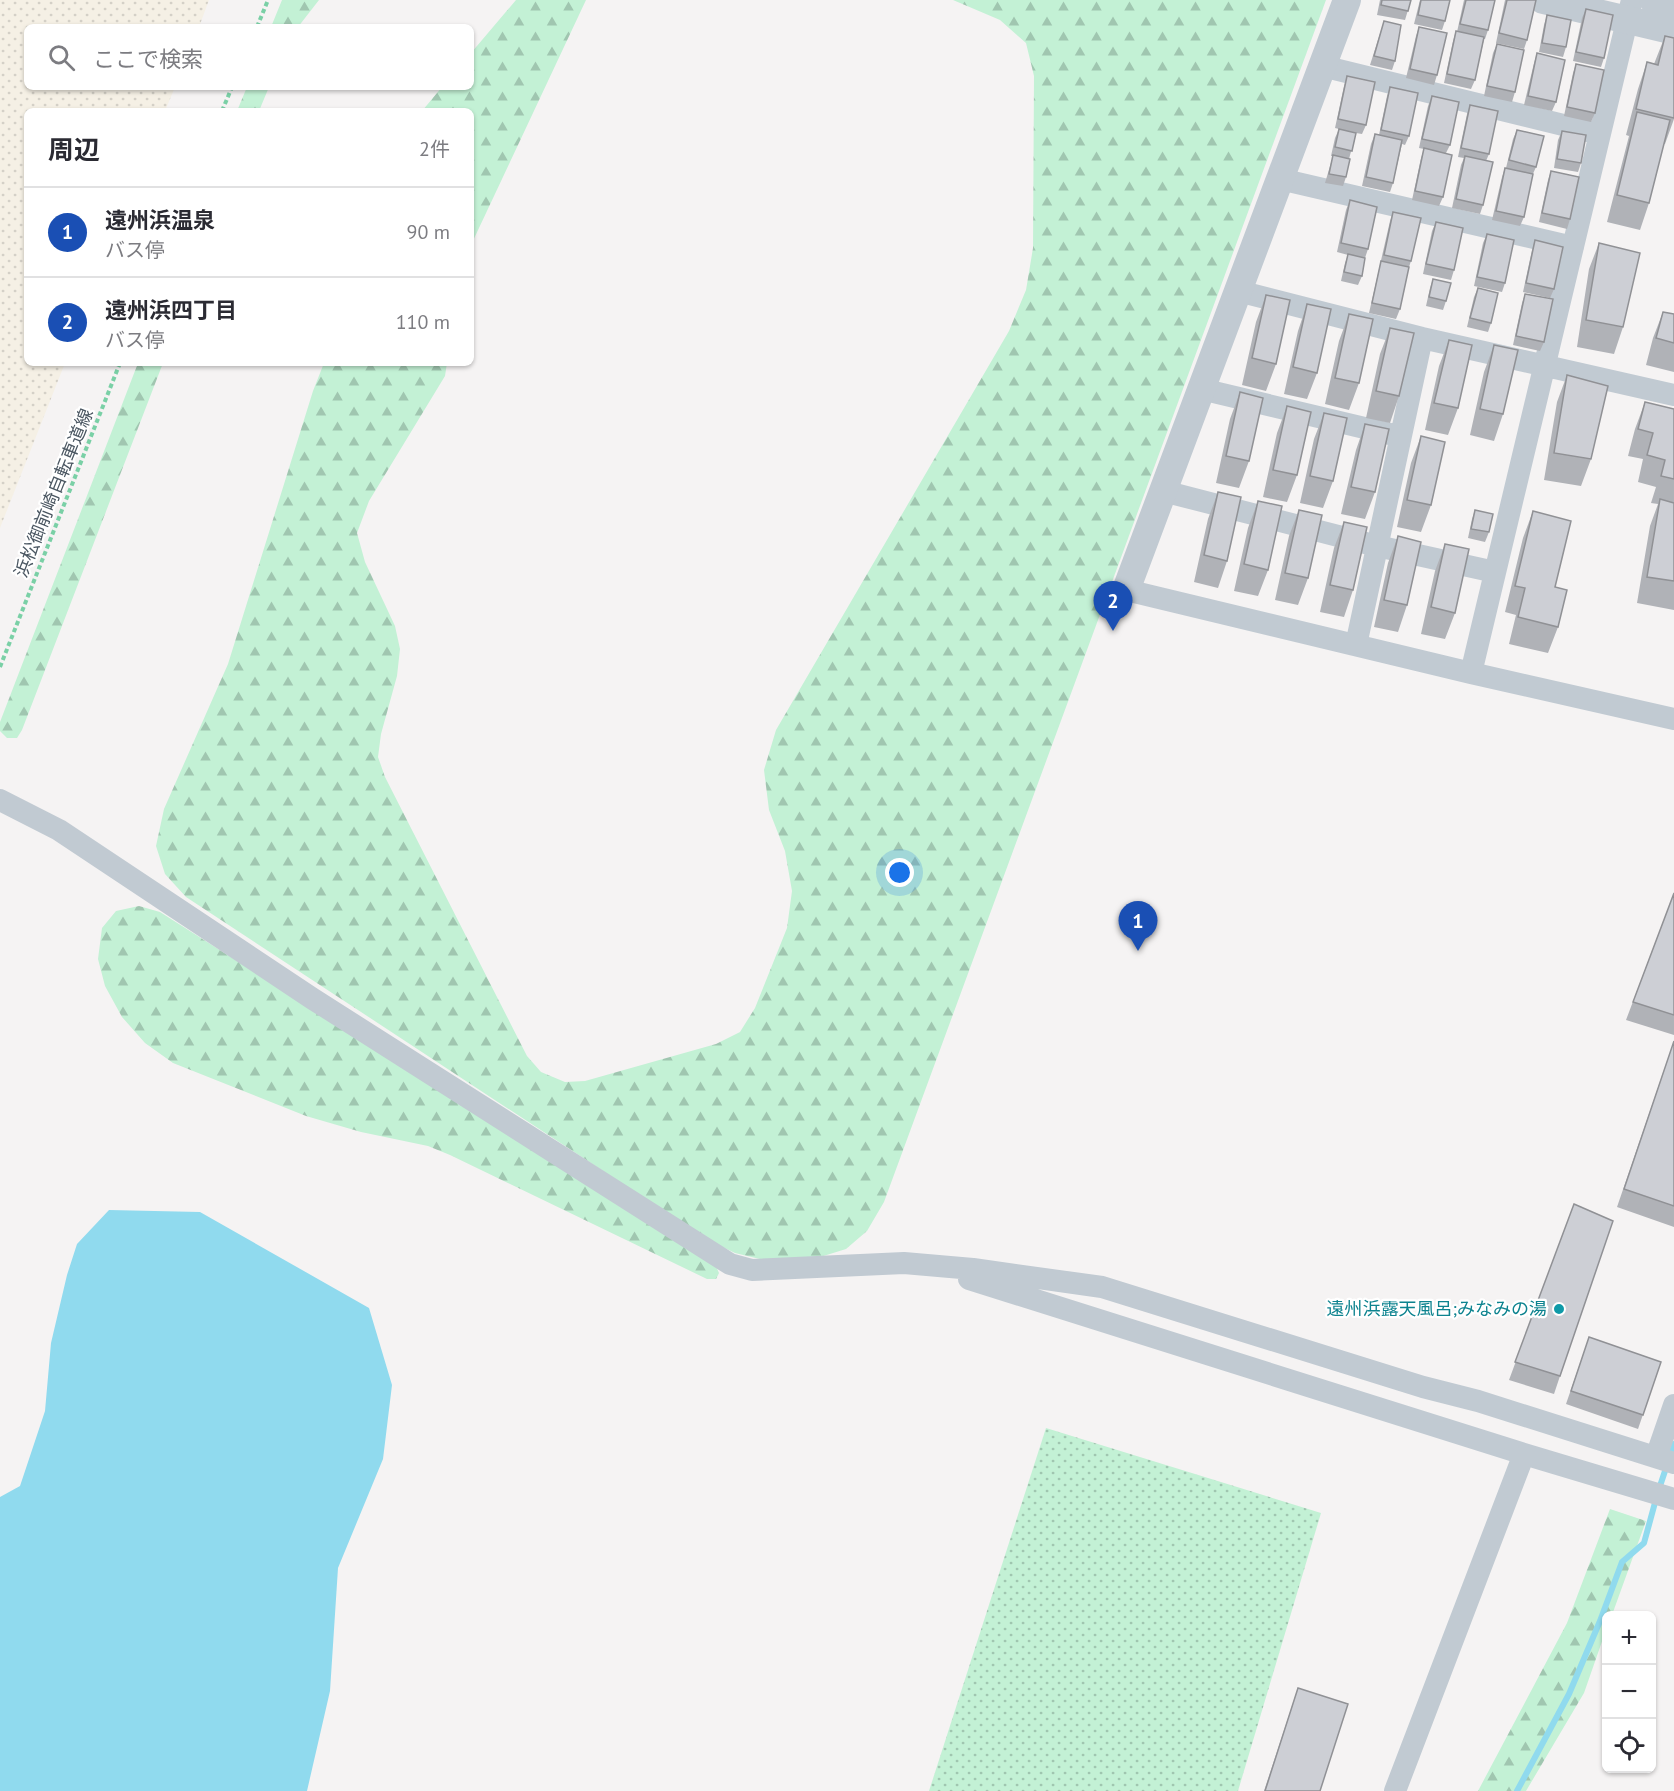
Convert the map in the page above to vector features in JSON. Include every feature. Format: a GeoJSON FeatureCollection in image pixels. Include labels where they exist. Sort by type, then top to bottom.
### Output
{"type":"FeatureCollection","features":[{"type":"Feature","properties":{"kind":"street"},"geometry":{"type":"LineString","coordinates":[[1347,0],[1126,590],[1471,674],[1674,719]]}},
{"type":"Feature","properties":{"kind":"street"},"geometry":{"type":"LineString","coordinates":[[1543,0],[1630,10],[1674,31]]}},
{"type":"Feature","properties":{"kind":"street"},"geometry":{"type":"LineString","coordinates":[[1471,674],[1630,10]]}},
{"type":"Feature","properties":{"kind":"street"},"geometry":{"type":"LineString","coordinates":[[1322,66],[1600,134]]}},
{"type":"Feature","properties":{"kind":"street"},"geometry":{"type":"LineString","coordinates":[[1280,179],[1573,247]]}},
{"type":"Feature","properties":{"kind":"street"},"geometry":{"type":"LineString","coordinates":[[1238,291],[1422,338],[1674,395]]}},
{"type":"Feature","properties":{"kind":"street"},"geometry":{"type":"LineString","coordinates":[[1356,645],[1422,338]]}},
{"type":"Feature","properties":{"kind":"street"},"geometry":{"type":"LineString","coordinates":[[1202,389],[1401,436]]}},
{"type":"Feature","properties":{"kind":"street"},"geometry":{"type":"LineString","coordinates":[[1163,491],[1377,546],[1495,572]]}},
{"type":"Feature","properties":{"kind":"street"},"geometry":{"type":"LineString","coordinates":[[0,800],[59,830],[313,999],[730,1264],[752,1270],[904,1263],[973,1269],[1102,1287],[1665,1460],[1674,1404]]}},
{"type":"Feature","properties":{"kind":"street"},"geometry":{"type":"LineString","coordinates":[[927,1266],[1674,1499]]}},
{"type":"Feature","properties":{"kind":"street"},"geometry":{"type":"LineString","coordinates":[[1395,1791],[1524,1454]]}},
{"type":"Feature","properties":{"kind":"path"},"geometry":{"type":"LineString","coordinates":[[258,24],[268,0]]}},
{"type":"Feature","properties":{"kind":"path"},"geometry":{"type":"LineString","coordinates":[[223,108],[231,90]]}},
{"type":"Feature","properties":{"kind":"path","name":"浜松御前崎自転車道線"},"geometry":{"type":"LineString","coordinates":[[0,667],[119,366]]}},
{"type":"Feature","properties":{"kind":"green space"},"geometry":{"type":"Polygon","coordinates":[[[282,0],[319,0],[300,24],[272,24],[282,0]]]}},
{"type":"Feature","properties":{"kind":"green space"},"geometry":{"type":"Polygon","coordinates":[[[516,0],[586,0],[474,239],[474,108],[424,108],[440,90],[474,90],[474,49],[516,0]]]}},
{"type":"Feature","properties":{"kind":"green space"},"geometry":{"type":"Polygon","coordinates":[[[953,0],[1326,0],[884,1202],[867,1231],[846,1249],[817,1258],[764,1260],[735,1253],[708,1240],[186,897],[165,874],[156,846],[164,809],[228,664],[323,366],[447,366],[445,376],[369,501],[357,533],[365,562],[395,626],[400,649],[397,676],[381,734],[378,757],[385,777],[527,1056],[541,1072],[565,1082],[585,1081],[716,1044],[740,1032],[755,1008],[787,928],[792,891],[785,851],[769,810],[764,770],[776,730],[1009,331],[1026,290],[1033,248],[1034,76],[1026,43],[1000,20],[953,0]]]}},
{"type":"Feature","properties":{"kind":"green space"},"geometry":{"type":"Polygon","coordinates":[[[246,90],[268,90],[260,108],[238,108],[246,90]]]}},
{"type":"Feature","properties":{"kind":"green space"},"geometry":{"type":"Polygon","coordinates":[[[137,366],[162,366],[17,738],[7,738],[0,731],[0,722],[137,366]]]}},
{"type":"Feature","properties":{"kind":"green space"},"geometry":{"type":"Polygon","coordinates":[[[139,906],[160,912],[715,1264],[719,1273],[716,1279],[707,1279],[428,1146],[361,1132],[306,1116],[173,1063],[145,1043],[122,1017],[105,986],[98,959],[102,928],[116,911],[139,906]]]}},
{"type":"Feature","properties":{"kind":"green space"},"geometry":{"type":"Polygon","coordinates":[[[1046,1428],[1321,1513],[1238,1791],[929,1791],[1046,1428]]]}},
{"type":"Feature","properties":{"kind":"green space"},"geometry":{"type":"Polygon","coordinates":[[[1610,1509],[1646,1521],[1613,1611],[1602,1611],[1602,1641],[1584,1693],[1526,1791],[1478,1791],[1567,1623],[1610,1509]]]}},
{"type":"Feature","properties":{"kind":"sand"},"geometry":{"type":"Polygon","coordinates":[[[0,0],[209,0],[200,24],[24,24],[24,90],[174,90],[166,108],[24,108],[24,366],[64,366],[0,528],[0,0]]]}},
{"type":"Feature","properties":{"kind":"water"},"geometry":{"type":"Polygon","coordinates":[[[109,1210],[200,1212],[369,1308],[392,1385],[383,1459],[338,1568],[330,1691],[307,1791],[0,1791],[0,1497],[20,1486],[45,1411],[51,1343],[77,1244],[109,1210]]]}},
{"type":"Feature","properties":{"kind":"building"},"geometry":{"type":"Polygon","coordinates":[[[1382,0],[1411,0],[1408,11],[1381,5],[1382,0]]]}},
{"type":"Feature","properties":{"kind":"building"},"geometry":{"type":"Polygon","coordinates":[[[1421,0],[1450,0],[1445,21],[1418,15],[1421,0]]]}},
{"type":"Feature","properties":{"kind":"building"},"geometry":{"type":"Polygon","coordinates":[[[1466,0],[1495,0],[1488,30],[1460,24],[1466,0]]]}},
{"type":"Feature","properties":{"kind":"building"},"geometry":{"type":"Polygon","coordinates":[[[1507,0],[1536,0],[1527,40],[1499,33],[1507,0]]]}},
{"type":"Feature","properties":{"kind":"building"},"geometry":{"type":"Polygon","coordinates":[[[1586,9],[1613,15],[1604,58],[1576,52],[1586,9]]]}},
{"type":"Feature","properties":{"kind":"building"},"geometry":{"type":"Polygon","coordinates":[[[1547,15],[1571,20],[1566,47],[1542,43],[1547,15]]]}},
{"type":"Feature","properties":{"kind":"building"},"geometry":{"type":"Polygon","coordinates":[[[1384,21],[1401,25],[1395,61],[1374,56],[1384,21]]]}},
{"type":"Feature","properties":{"kind":"building"},"geometry":{"type":"Polygon","coordinates":[[[1419,27],[1447,33],[1437,75],[1410,69],[1419,27]]]}},
{"type":"Feature","properties":{"kind":"building"},"geometry":{"type":"Polygon","coordinates":[[[1456,31],[1484,37],[1475,80],[1447,74],[1456,31]]]}},
{"type":"Feature","properties":{"kind":"building"},"geometry":{"type":"Polygon","coordinates":[[[1665,36],[1674,38],[1674,118],[1636,109],[1647,62],[1658,65],[1665,36]]]}},
{"type":"Feature","properties":{"kind":"building"},"geometry":{"type":"Polygon","coordinates":[[[1497,44],[1524,50],[1515,92],[1487,86],[1497,44]]]}},
{"type":"Feature","properties":{"kind":"building"},"geometry":{"type":"Polygon","coordinates":[[[1537,53],[1565,60],[1556,102],[1528,96],[1537,53]]]}},
{"type":"Feature","properties":{"kind":"building"},"geometry":{"type":"Polygon","coordinates":[[[1576,64],[1604,70],[1595,113],[1567,107],[1576,64]]]}},
{"type":"Feature","properties":{"kind":"building"},"geometry":{"type":"Polygon","coordinates":[[[1347,76],[1375,82],[1366,125],[1338,119],[1347,76]]]}},
{"type":"Feature","properties":{"kind":"building"},"geometry":{"type":"Polygon","coordinates":[[[1390,87],[1418,93],[1409,136],[1381,130],[1390,87]]]}},
{"type":"Feature","properties":{"kind":"building"},"geometry":{"type":"Polygon","coordinates":[[[1432,96],[1459,102],[1450,145],[1422,139],[1432,96]]]}},
{"type":"Feature","properties":{"kind":"building"},"geometry":{"type":"Polygon","coordinates":[[[1470,105],[1498,111],[1489,154],[1461,148],[1470,105]]]}},
{"type":"Feature","properties":{"kind":"building"},"geometry":{"type":"Polygon","coordinates":[[[1637,112],[1670,120],[1649,203],[1617,195],[1637,112]]]}},
{"type":"Feature","properties":{"kind":"building"},"geometry":{"type":"Polygon","coordinates":[[[1339,129],[1356,133],[1352,151],[1335,147],[1339,129]]]}},
{"type":"Feature","properties":{"kind":"building"},"geometry":{"type":"Polygon","coordinates":[[[1517,130],[1544,136],[1536,167],[1509,160],[1517,130]]]}},
{"type":"Feature","properties":{"kind":"building"},"geometry":{"type":"Polygon","coordinates":[[[1562,131],[1586,135],[1581,163],[1557,159],[1562,131]]]}},
{"type":"Feature","properties":{"kind":"building"},"geometry":{"type":"Polygon","coordinates":[[[1375,134],[1402,140],[1393,183],[1366,177],[1375,134]]]}},
{"type":"Feature","properties":{"kind":"building"},"geometry":{"type":"Polygon","coordinates":[[[1424,148],[1452,155],[1443,197],[1415,191],[1424,148]]]}},
{"type":"Feature","properties":{"kind":"building"},"geometry":{"type":"Polygon","coordinates":[[[1333,155],[1350,159],[1346,177],[1329,174],[1333,155]]]}},
{"type":"Feature","properties":{"kind":"building"},"geometry":{"type":"Polygon","coordinates":[[[1465,156],[1493,162],[1483,205],[1456,199],[1465,156]]]}},
{"type":"Feature","properties":{"kind":"building"},"geometry":{"type":"Polygon","coordinates":[[[1505,168],[1533,174],[1524,217],[1496,211],[1505,168]]]}},
{"type":"Feature","properties":{"kind":"building"},"geometry":{"type":"Polygon","coordinates":[[[1551,171],[1579,177],[1570,219],[1542,213],[1551,171]]]}},
{"type":"Feature","properties":{"kind":"building"},"geometry":{"type":"Polygon","coordinates":[[[1350,200],[1377,207],[1368,249],[1341,243],[1350,200]]]}},
{"type":"Feature","properties":{"kind":"building"},"geometry":{"type":"Polygon","coordinates":[[[1393,212],[1421,218],[1411,261],[1384,255],[1393,212]]]}},
{"type":"Feature","properties":{"kind":"building"},"geometry":{"type":"Polygon","coordinates":[[[1436,222],[1463,228],[1454,270],[1426,264],[1436,222]]]}},
{"type":"Feature","properties":{"kind":"building"},"geometry":{"type":"Polygon","coordinates":[[[1487,234],[1514,240],[1505,283],[1477,277],[1487,234]]]}},
{"type":"Feature","properties":{"kind":"building"},"geometry":{"type":"Polygon","coordinates":[[[1535,240],[1563,247],[1554,289],[1526,283],[1535,240]]]}},
{"type":"Feature","properties":{"kind":"building"},"geometry":{"type":"Polygon","coordinates":[[[1599,243],[1640,253],[1623,327],[1586,320],[1599,243]]]}},
{"type":"Feature","properties":{"kind":"building"},"geometry":{"type":"Polygon","coordinates":[[[1348,254],[1365,258],[1362,276],[1344,272],[1348,254]]]}},
{"type":"Feature","properties":{"kind":"building"},"geometry":{"type":"Polygon","coordinates":[[[1381,261],[1409,267],[1400,309],[1372,303],[1381,261]]]}},
{"type":"Feature","properties":{"kind":"building"},"geometry":{"type":"Polygon","coordinates":[[[1433,279],[1451,283],[1446,301],[1429,297],[1433,279]]]}},
{"type":"Feature","properties":{"kind":"building"},"geometry":{"type":"Polygon","coordinates":[[[1478,288],[1498,293],[1491,323],[1470,318],[1478,288]]]}},
{"type":"Feature","properties":{"kind":"building"},"geometry":{"type":"Polygon","coordinates":[[[1525,294],[1553,299],[1544,342],[1516,336],[1525,294]]]}},
{"type":"Feature","properties":{"kind":"building"},"geometry":{"type":"Polygon","coordinates":[[[1266,295],[1290,300],[1276,364],[1252,358],[1266,295]]]}},
{"type":"Feature","properties":{"kind":"building"},"geometry":{"type":"Polygon","coordinates":[[[1307,304],[1331,309],[1317,373],[1293,367],[1307,304]]]}},
{"type":"Feature","properties":{"kind":"building"},"geometry":{"type":"Polygon","coordinates":[[[1663,312],[1674,314],[1674,343],[1656,338],[1663,312]]]}},
{"type":"Feature","properties":{"kind":"building"},"geometry":{"type":"Polygon","coordinates":[[[1349,314],[1373,319],[1359,383],[1335,378],[1349,314]]]}},
{"type":"Feature","properties":{"kind":"building"},"geometry":{"type":"Polygon","coordinates":[[[1390,328],[1414,333],[1399,396],[1376,391],[1390,328]]]}},
{"type":"Feature","properties":{"kind":"building"},"geometry":{"type":"Polygon","coordinates":[[[1449,340],[1472,345],[1458,408],[1434,403],[1449,340]]]}},
{"type":"Feature","properties":{"kind":"building"},"geometry":{"type":"Polygon","coordinates":[[[1494,345],[1518,350],[1503,414],[1480,409],[1494,345]]]}},
{"type":"Feature","properties":{"kind":"building"},"geometry":{"type":"Polygon","coordinates":[[[1567,375],[1608,386],[1591,459],[1554,453],[1567,375]]]}},
{"type":"Feature","properties":{"kind":"building"},"geometry":{"type":"Polygon","coordinates":[[[1240,392],[1263,398],[1249,461],[1226,456],[1240,392]]]}},
{"type":"Feature","properties":{"kind":"building"},"geometry":{"type":"Polygon","coordinates":[[[1645,402],[1674,409],[1674,479],[1661,476],[1665,460],[1647,455],[1653,433],[1638,429],[1645,402]]]}},
{"type":"Feature","properties":{"kind":"building"},"geometry":{"type":"Polygon","coordinates":[[[1287,406],[1311,412],[1297,475],[1273,470],[1287,406]]]}},
{"type":"Feature","properties":{"kind":"building"},"geometry":{"type":"Polygon","coordinates":[[[1324,413],[1347,418],[1333,481],[1310,476],[1324,413]]]}},
{"type":"Feature","properties":{"kind":"building"},"geometry":{"type":"Polygon","coordinates":[[[1365,424],[1389,429],[1375,492],[1351,487],[1365,424]]]}},
{"type":"Feature","properties":{"kind":"building"},"geometry":{"type":"Polygon","coordinates":[[[1421,436],[1445,442],[1431,505],[1407,500],[1421,436]]]}},
{"type":"Feature","properties":{"kind":"building"},"geometry":{"type":"Polygon","coordinates":[[[1218,492],[1241,497],[1227,561],[1204,555],[1218,492]]]}},
{"type":"Feature","properties":{"kind":"building"},"geometry":{"type":"Polygon","coordinates":[[[1660,499],[1674,503],[1674,581],[1647,577],[1660,499]]]}},
{"type":"Feature","properties":{"kind":"building"},"geometry":{"type":"Polygon","coordinates":[[[1258,501],[1282,506],[1268,570],[1244,564],[1258,501]]]}},
{"type":"Feature","properties":{"kind":"building"},"geometry":{"type":"Polygon","coordinates":[[[1299,510],[1322,515],[1308,578],[1285,573],[1299,510]]]}},
{"type":"Feature","properties":{"kind":"building"},"geometry":{"type":"Polygon","coordinates":[[[1475,510],[1493,514],[1489,532],[1471,529],[1475,510]]]}},
{"type":"Feature","properties":{"kind":"building"},"geometry":{"type":"Polygon","coordinates":[[[1533,511],[1571,521],[1555,587],[1567,590],[1558,627],[1518,617],[1525,588],[1515,586],[1533,511]]]}},
{"type":"Feature","properties":{"kind":"building"},"geometry":{"type":"Polygon","coordinates":[[[1344,522],[1367,527],[1353,590],[1330,585],[1344,522]]]}},
{"type":"Feature","properties":{"kind":"building"},"geometry":{"type":"Polygon","coordinates":[[[1398,536],[1421,542],[1407,605],[1384,600],[1398,536]]]}},
{"type":"Feature","properties":{"kind":"building"},"geometry":{"type":"Polygon","coordinates":[[[1445,544],[1469,549],[1455,613],[1431,607],[1445,544]]]}},
{"type":"Feature","properties":{"kind":"building"},"geometry":{"type":"Polygon","coordinates":[[[1674,893],[1674,1015],[1633,1002],[1674,893]]]}},
{"type":"Feature","properties":{"kind":"building"},"geometry":{"type":"Polygon","coordinates":[[[1674,1041],[1674,1206],[1624,1189],[1674,1041]]]}},
{"type":"Feature","properties":{"kind":"building","name":"遠州浜露天風呂;みなみの湯"},"geometry":{"type":"Polygon","coordinates":[[[1574,1204],[1613,1221],[1560,1376],[1515,1362],[1574,1204]]]}},
{"type":"Feature","properties":{"kind":"building"},"geometry":{"type":"Polygon","coordinates":[[[1589,1337],[1661,1362],[1643,1415],[1571,1391],[1589,1337]]]}},
{"type":"Feature","properties":{"kind":"building"},"geometry":{"type":"Polygon","coordinates":[[[1298,1688],[1348,1704],[1320,1791],[1265,1791],[1298,1688]]]}},
{"type":"Feature","properties":{"kind":"waterway"},"geometry":{"type":"LineString","coordinates":[[1659,1489],[1674,1444]]}},
{"type":"Feature","properties":{"kind":"waterway"},"geometry":{"type":"LineString","coordinates":[[1517,1791],[1569,1694],[1622,1562],[1644,1543],[1656,1499]]}},
{"type":"Feature","properties":{"kind":"place","name":"遠州浜四丁目"},"geometry":{"type":"Point","coordinates":[1113,631]}},
{"type":"Feature","properties":{"kind":"place","name":"遠州浜温泉"},"geometry":{"type":"Point","coordinates":[1138,951]}},
{"type":"Feature","properties":{"kind":"place","name":"遠州浜露天風呂;みなみの湯"},"geometry":{"type":"Point","coordinates":[1559,1309]}}]}
